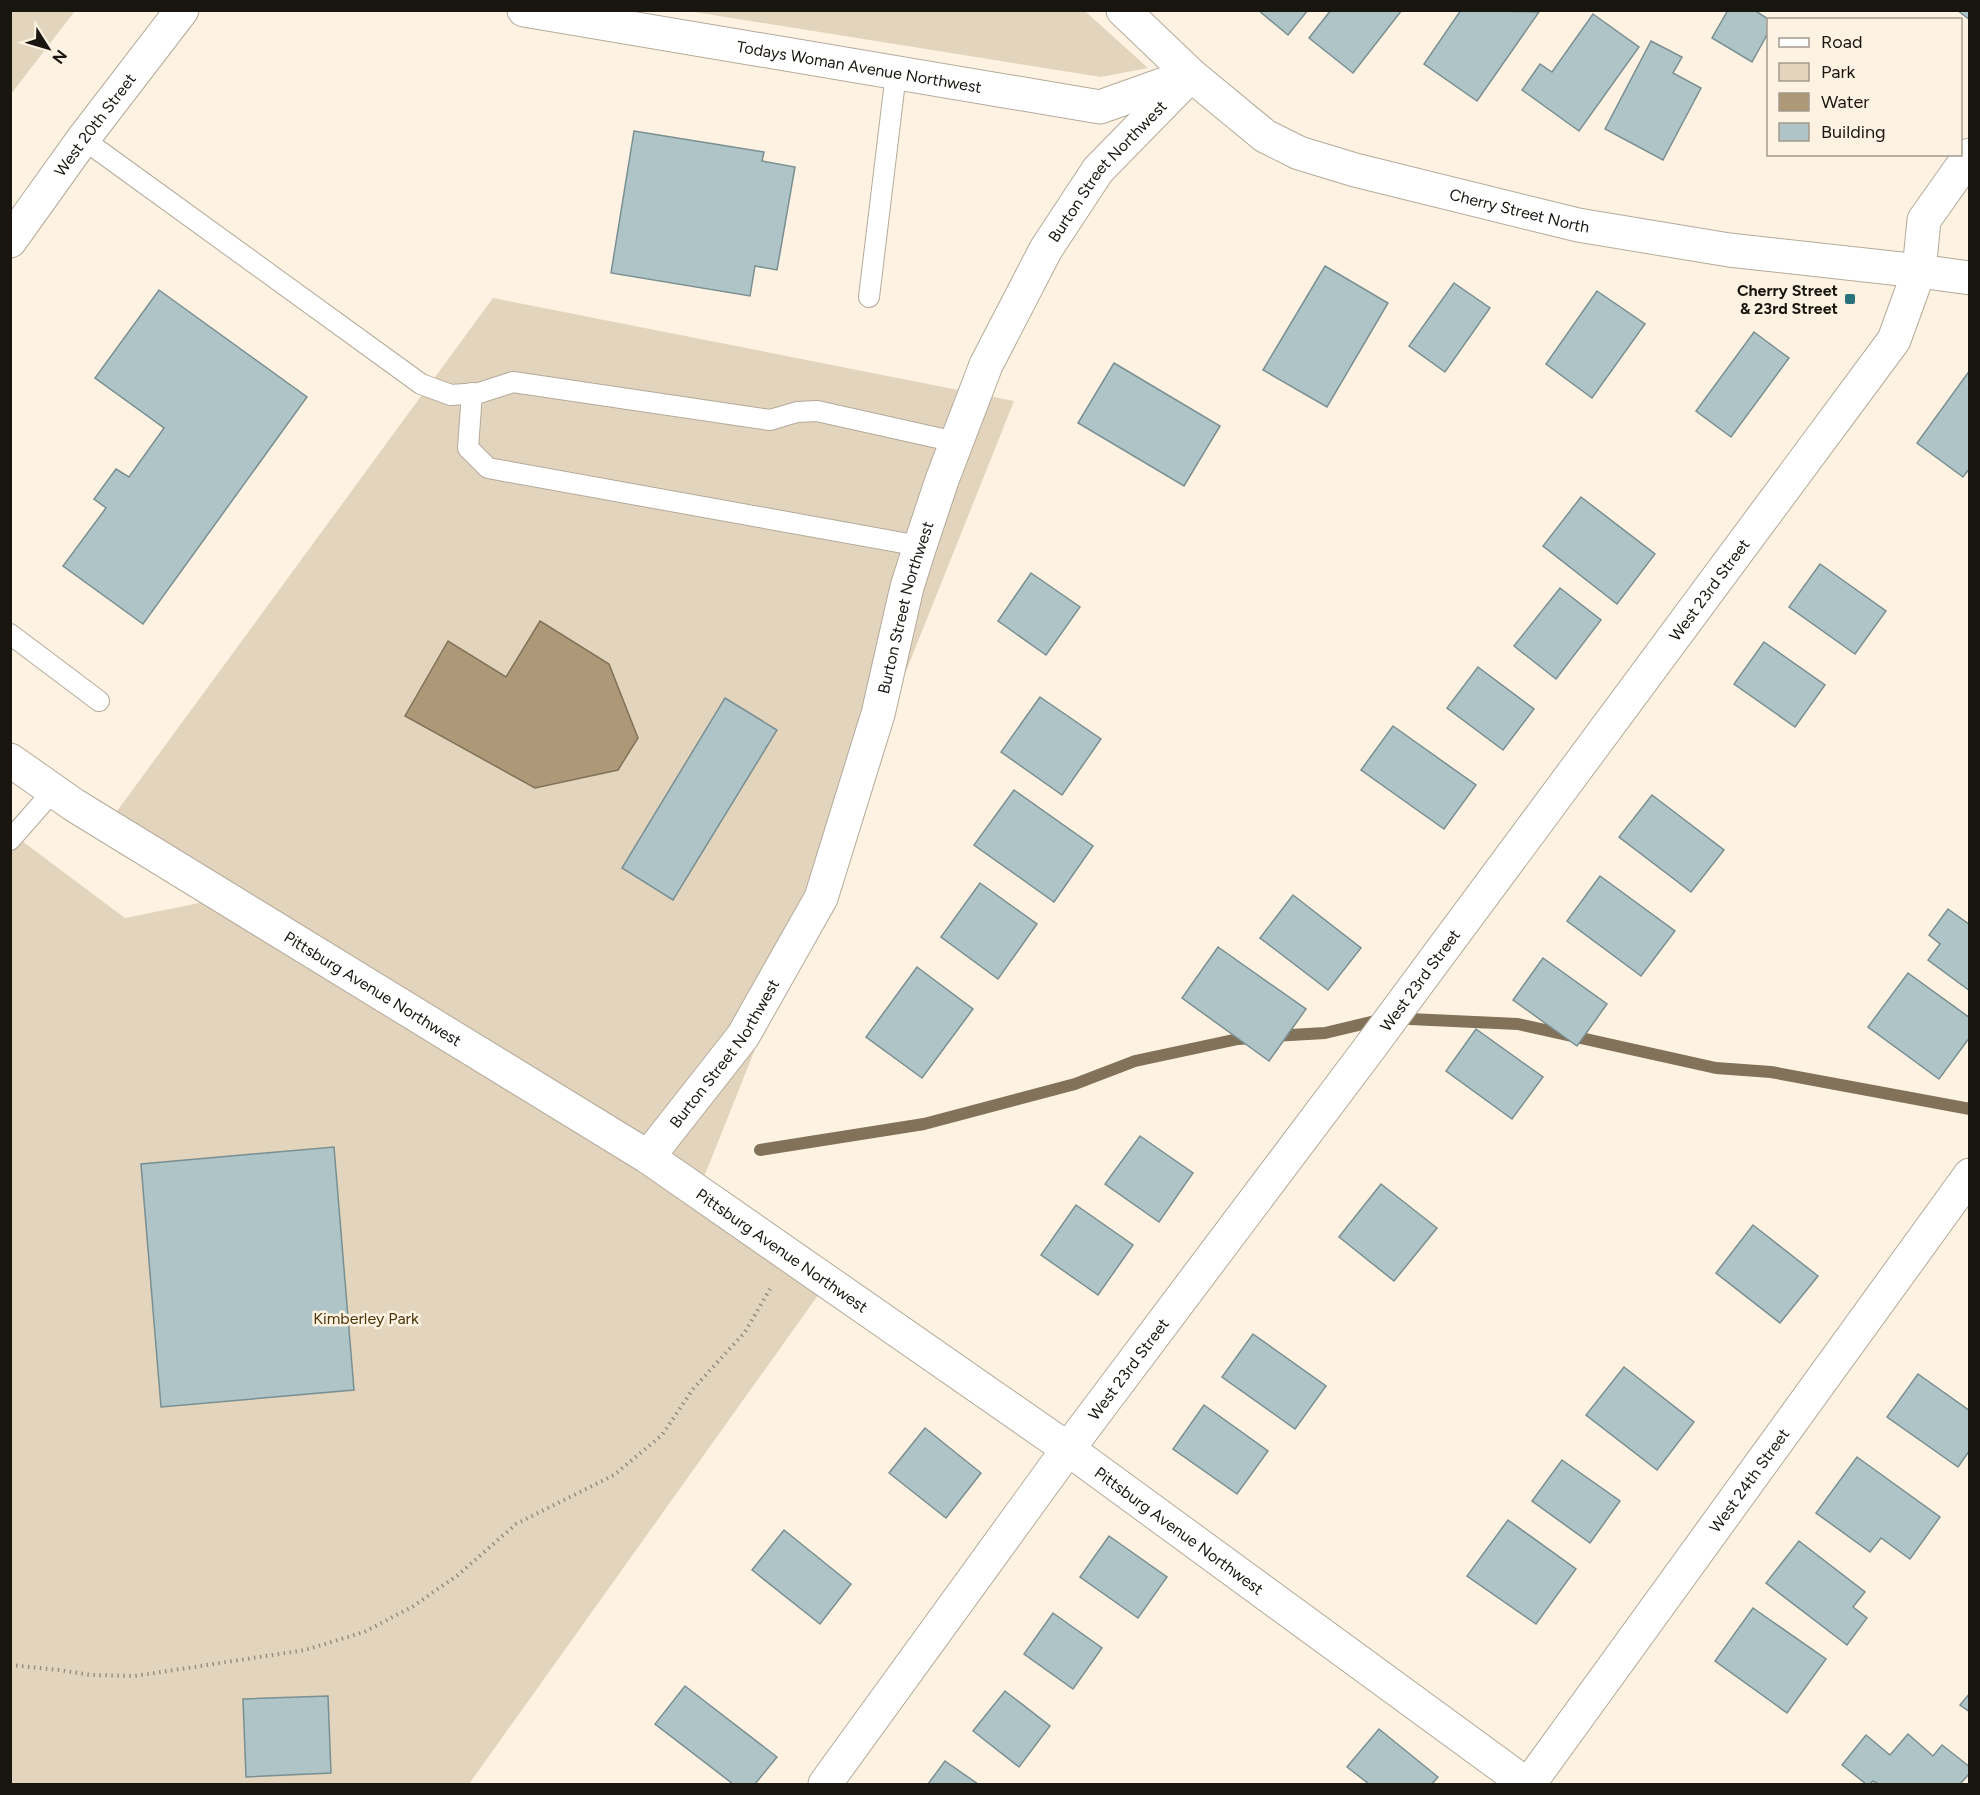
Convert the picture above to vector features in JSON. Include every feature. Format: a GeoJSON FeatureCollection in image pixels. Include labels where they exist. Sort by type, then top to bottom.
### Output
{"type":"FeatureCollection","features":[{"type":"Feature","properties":{"kind":"street","name":"West 20th Street"},"geometry":{"type":"LineString","coordinates":[[10,241],[83,139],[182,10]]}},
{"type":"Feature","properties":{"kind":"street","name":"Todays Woman Avenue Northwest"},"geometry":{"type":"LineString","coordinates":[[524,10],[1100,107],[1191,75]]}},
{"type":"Feature","properties":{"kind":"street","name":"Cherry Street North"},"geometry":{"type":"LineString","coordinates":[[1123,10],[1191,75],[1266,136],[1299,153],[1354,170],[1578,225],[1729,250],[1919,270],[1970,278]]}},
{"type":"Feature","properties":{"kind":"street","name":"Burton Street Northwest"},"geometry":{"type":"LineString","coordinates":[[648,1157],[743,1036],[821,898],[878,714],[907,587],[956,442],[986,365],[1046,249],[1098,170],[1191,75]]}},
{"type":"Feature","properties":{"kind":"street","name":"West 23rd Street"},"geometry":{"type":"LineString","coordinates":[[825,1785],[1068,1449],[1368,1050],[1894,340],[1919,270],[1924,220],[1970,155]]}},
{"type":"Feature","properties":{"kind":"street","name":"Pittsburg Avenue Northwest"},"geometry":{"type":"LineString","coordinates":[[10,760],[74,806],[648,1157],[1068,1449],[1527,1785]]}},
{"type":"Feature","properties":{"kind":"street","name":"West 24th Street"},"geometry":{"type":"LineString","coordinates":[[1527,1785],[1970,1175]]}},
{"type":"Feature","properties":{"kind":"lane"},"geometry":{"type":"LineString","coordinates":[[869,297],[896,73]]}},
{"type":"Feature","properties":{"kind":"lane"},"geometry":{"type":"LineString","coordinates":[[83,139],[422,384],[451,395],[472,393],[513,382],[770,420],[797,412],[817,411],[956,442]]}},
{"type":"Feature","properties":{"kind":"lane"},"geometry":{"type":"LineString","coordinates":[[472,393],[468,448],[488,468],[920,546]]}},
{"type":"Feature","properties":{"kind":"lane"},"geometry":{"type":"LineString","coordinates":[[10,634],[99,701]]}},
{"type":"Feature","properties":{"kind":"lane"},"geometry":{"type":"LineString","coordinates":[[10,840],[53,791]]}},
{"type":"Feature","properties":{"kind":"path"},"geometry":{"type":"LineString","coordinates":[[10,1665],[91,1676],[135,1676],[305,1650],[364,1632],[412,1607],[458,1575],[516,1524],[614,1475],[662,1435],[693,1389],[745,1332],[788,1254]]}},
{"type":"Feature","properties":{"kind":"green space"},"geometry":{"type":"Polygon","coordinates":[[[10,11],[75,11],[11,94],[10,11]]]}},
{"type":"Feature","properties":{"kind":"green space"},"geometry":{"type":"Polygon","coordinates":[[[688,11],[1085,11],[1148,68],[1101,77],[688,11]]]}},
{"type":"Feature","properties":{"kind":"green space","name":"Kimberley Park"},"geometry":{"type":"Polygon","coordinates":[[[493,298],[1014,401],[698,1192],[826,1284],[469,1784],[11,1784],[10,832],[125,918],[214,900],[109,822],[493,298]]]}},
{"type":"Feature","properties":{"kind":"water"},"geometry":{"type":"Polygon","coordinates":[[[540,621],[609,664],[638,738],[618,770],[535,788],[405,716],[448,641],[506,677],[540,621]]]}},
{"type":"Feature","properties":{"kind":"building"},"geometry":{"type":"Polygon","coordinates":[[[1258,10],[1308,10],[1288,35],[1258,10]]]}},
{"type":"Feature","properties":{"kind":"building"},"geometry":{"type":"Polygon","coordinates":[[[1331,10],[1402,10],[1353,73],[1309,38],[1331,10]]]}},
{"type":"Feature","properties":{"kind":"building"},"geometry":{"type":"Polygon","coordinates":[[[1461,10],[1539,12],[1477,101],[1424,64],[1461,10]]]}},
{"type":"Feature","properties":{"kind":"building"},"geometry":{"type":"Polygon","coordinates":[[[1728,10],[1754,10],[1767,18],[1767,35],[1752,62],[1712,38],[1728,10]]]}},
{"type":"Feature","properties":{"kind":"building"},"geometry":{"type":"Polygon","coordinates":[[[1957,10],[1970,10],[1970,20],[1957,10]]]}},
{"type":"Feature","properties":{"kind":"building"},"geometry":{"type":"Polygon","coordinates":[[[1593,14],[1639,47],[1579,131],[1522,90],[1540,64],[1552,72],[1593,14]]]}},
{"type":"Feature","properties":{"kind":"building"},"geometry":{"type":"Polygon","coordinates":[[[1651,41],[1682,57],[1673,73],[1701,88],[1663,160],[1605,129],[1651,41]]]}},
{"type":"Feature","properties":{"kind":"building"},"geometry":{"type":"Polygon","coordinates":[[[634,131],[764,152],[762,161],[795,167],[777,270],[755,266],[750,296],[611,273],[634,131]]]}},
{"type":"Feature","properties":{"kind":"building"},"geometry":{"type":"Polygon","coordinates":[[[1325,266],[1388,303],[1327,407],[1263,370],[1325,266]]]}},
{"type":"Feature","properties":{"kind":"building"},"geometry":{"type":"Polygon","coordinates":[[[1454,283],[1490,308],[1445,372],[1409,346],[1454,283]]]}},
{"type":"Feature","properties":{"kind":"building"},"geometry":{"type":"Polygon","coordinates":[[[159,290],[307,397],[143,624],[63,566],[106,508],[94,499],[116,469],[129,477],[164,428],[95,378],[159,290]]]}},
{"type":"Feature","properties":{"kind":"building"},"geometry":{"type":"Polygon","coordinates":[[[1597,291],[1645,324],[1592,398],[1546,364],[1597,291]]]}},
{"type":"Feature","properties":{"kind":"building"},"geometry":{"type":"Polygon","coordinates":[[[1754,332],[1789,358],[1731,437],[1696,411],[1754,332]]]}},
{"type":"Feature","properties":{"kind":"building"},"geometry":{"type":"Polygon","coordinates":[[[1114,363],[1220,426],[1184,486],[1078,423],[1114,363]]]}},
{"type":"Feature","properties":{"kind":"building"},"geometry":{"type":"Polygon","coordinates":[[[1970,370],[1970,468],[1963,477],[1917,443],[1970,370]]]}},
{"type":"Feature","properties":{"kind":"building"},"geometry":{"type":"Polygon","coordinates":[[[1581,497],[1655,554],[1617,604],[1543,546],[1581,497]]]}},
{"type":"Feature","properties":{"kind":"building"},"geometry":{"type":"Polygon","coordinates":[[[1820,564],[1886,611],[1855,654],[1789,607],[1820,564]]]}},
{"type":"Feature","properties":{"kind":"building"},"geometry":{"type":"Polygon","coordinates":[[[1031,573],[1080,607],[1046,655],[998,621],[1031,573]]]}},
{"type":"Feature","properties":{"kind":"building"},"geometry":{"type":"Polygon","coordinates":[[[1560,588],[1601,620],[1556,679],[1514,646],[1560,588]]]}},
{"type":"Feature","properties":{"kind":"building"},"geometry":{"type":"Polygon","coordinates":[[[1764,642],[1825,685],[1795,727],[1734,684],[1764,642]]]}},
{"type":"Feature","properties":{"kind":"building"},"geometry":{"type":"Polygon","coordinates":[[[1478,667],[1534,709],[1503,750],[1447,708],[1478,667]]]}},
{"type":"Feature","properties":{"kind":"building"},"geometry":{"type":"Polygon","coordinates":[[[1040,697],[1101,739],[1062,795],[1001,752],[1040,697]]]}},
{"type":"Feature","properties":{"kind":"building"},"geometry":{"type":"Polygon","coordinates":[[[725,698],[777,730],[673,900],[622,868],[725,698]]]}},
{"type":"Feature","properties":{"kind":"building"},"geometry":{"type":"Polygon","coordinates":[[[1393,726],[1476,785],[1444,829],[1361,770],[1393,726]]]}},
{"type":"Feature","properties":{"kind":"building"},"geometry":{"type":"Polygon","coordinates":[[[1014,790],[1093,846],[1054,902],[974,845],[1014,790]]]}},
{"type":"Feature","properties":{"kind":"building"},"geometry":{"type":"Polygon","coordinates":[[[1652,795],[1724,850],[1691,892],[1619,837],[1652,795]]]}},
{"type":"Feature","properties":{"kind":"building"},"geometry":{"type":"Polygon","coordinates":[[[1600,876],[1675,931],[1641,976],[1567,921],[1600,876]]]}},
{"type":"Feature","properties":{"kind":"building"},"geometry":{"type":"Polygon","coordinates":[[[980,883],[1037,924],[998,979],[941,937],[980,883]]]}},
{"type":"Feature","properties":{"kind":"building"},"geometry":{"type":"Polygon","coordinates":[[[1293,895],[1361,948],[1328,990],[1260,938],[1293,895]]]}},
{"type":"Feature","properties":{"kind":"building"},"geometry":{"type":"Polygon","coordinates":[[[1948,909],[1970,925],[1970,991],[1928,960],[1940,944],[1929,935],[1948,909]]]}},
{"type":"Feature","properties":{"kind":"building"},"geometry":{"type":"Polygon","coordinates":[[[1218,947],[1306,1009],[1269,1061],[1182,998],[1218,947]]]}},
{"type":"Feature","properties":{"kind":"building"},"geometry":{"type":"Polygon","coordinates":[[[1543,958],[1607,1004],[1577,1046],[1513,1000],[1543,958]]]}},
{"type":"Feature","properties":{"kind":"building"},"geometry":{"type":"Polygon","coordinates":[[[917,967],[973,1009],[922,1078],[866,1037],[917,967]]]}},
{"type":"Feature","properties":{"kind":"building"},"geometry":{"type":"Polygon","coordinates":[[[1908,973],[1970,1018],[1970,1037],[1939,1079],[1868,1027],[1908,973]]]}},
{"type":"Feature","properties":{"kind":"building"},"geometry":{"type":"Polygon","coordinates":[[[1476,1029],[1543,1077],[1512,1119],[1446,1071],[1476,1029]]]}},
{"type":"Feature","properties":{"kind":"building"},"geometry":{"type":"Polygon","coordinates":[[[1140,1136],[1193,1173],[1159,1222],[1105,1184],[1140,1136]]]}},
{"type":"Feature","properties":{"kind":"building"},"geometry":{"type":"Polygon","coordinates":[[[334,1147],[354,1390],[161,1407],[141,1164],[334,1147]]]}},
{"type":"Feature","properties":{"kind":"building"},"geometry":{"type":"Polygon","coordinates":[[[1381,1184],[1437,1228],[1394,1281],[1339,1237],[1381,1184]]]}},
{"type":"Feature","properties":{"kind":"building"},"geometry":{"type":"Polygon","coordinates":[[[1076,1205],[1133,1245],[1098,1295],[1041,1255],[1076,1205]]]}},
{"type":"Feature","properties":{"kind":"building"},"geometry":{"type":"Polygon","coordinates":[[[1753,1225],[1818,1276],[1780,1323],[1716,1273],[1753,1225]]]}},
{"type":"Feature","properties":{"kind":"building"},"geometry":{"type":"Polygon","coordinates":[[[1253,1334],[1326,1386],[1295,1429],[1222,1377],[1253,1334]]]}},
{"type":"Feature","properties":{"kind":"building"},"geometry":{"type":"Polygon","coordinates":[[[1624,1367],[1694,1422],[1657,1470],[1586,1415],[1624,1367]]]}},
{"type":"Feature","properties":{"kind":"building"},"geometry":{"type":"Polygon","coordinates":[[[1918,1374],[1970,1411],[1970,1450],[1958,1467],[1887,1417],[1918,1374]]]}},
{"type":"Feature","properties":{"kind":"building"},"geometry":{"type":"Polygon","coordinates":[[[1204,1405],[1268,1451],[1237,1494],[1173,1449],[1204,1405]]]}},
{"type":"Feature","properties":{"kind":"building"},"geometry":{"type":"Polygon","coordinates":[[[925,1428],[981,1473],[946,1518],[889,1473],[925,1428]]]}},
{"type":"Feature","properties":{"kind":"building"},"geometry":{"type":"Polygon","coordinates":[[[1857,1457],[1940,1517],[1910,1559],[1881,1538],[1870,1552],[1816,1513],[1857,1457]]]}},
{"type":"Feature","properties":{"kind":"building"},"geometry":{"type":"Polygon","coordinates":[[[1562,1460],[1620,1501],[1590,1543],[1532,1501],[1562,1460]]]}},
{"type":"Feature","properties":{"kind":"building"},"geometry":{"type":"Polygon","coordinates":[[[1508,1520],[1576,1569],[1536,1624],[1467,1576],[1508,1520]]]}},
{"type":"Feature","properties":{"kind":"building"},"geometry":{"type":"Polygon","coordinates":[[[784,1530],[851,1584],[820,1624],[752,1570],[784,1530]]]}},
{"type":"Feature","properties":{"kind":"building"},"geometry":{"type":"Polygon","coordinates":[[[1109,1536],[1167,1577],[1138,1618],[1080,1577],[1109,1536]]]}},
{"type":"Feature","properties":{"kind":"building"},"geometry":{"type":"Polygon","coordinates":[[[1799,1541],[1865,1592],[1853,1607],[1867,1618],[1847,1645],[1766,1583],[1799,1541]]]}},
{"type":"Feature","properties":{"kind":"building"},"geometry":{"type":"Polygon","coordinates":[[[1753,1608],[1826,1659],[1787,1713],[1715,1661],[1753,1608]]]}},
{"type":"Feature","properties":{"kind":"building"},"geometry":{"type":"Polygon","coordinates":[[[1053,1613],[1102,1648],[1073,1689],[1024,1654],[1053,1613]]]}},
{"type":"Feature","properties":{"kind":"building"},"geometry":{"type":"Polygon","coordinates":[[[685,1686],[777,1757],[755,1784],[733,1784],[655,1724],[685,1686]]]}},
{"type":"Feature","properties":{"kind":"building"},"geometry":{"type":"Polygon","coordinates":[[[1005,1691],[1050,1726],[1019,1767],[973,1731],[1005,1691]]]}},
{"type":"Feature","properties":{"kind":"building"},"geometry":{"type":"Polygon","coordinates":[[[1970,1693],[1970,1712],[1960,1705],[1970,1693]]]}},
{"type":"Feature","properties":{"kind":"building"},"geometry":{"type":"Polygon","coordinates":[[[328,1696],[331,1773],[246,1777],[243,1699],[328,1696]]]}},
{"type":"Feature","properties":{"kind":"building"},"geometry":{"type":"Polygon","coordinates":[[[1379,1729],[1438,1777],[1432,1784],[1369,1784],[1347,1767],[1379,1729]]]}},
{"type":"Feature","properties":{"kind":"building"},"geometry":{"type":"Polygon","coordinates":[[[1908,1734],[1933,1756],[1942,1745],[1970,1767],[1970,1773],[1960,1784],[1878,1784],[1873,1781],[1866,1784],[1842,1765],[1866,1735],[1890,1755],[1908,1734]]]}},
{"type":"Feature","properties":{"kind":"building"},"geometry":{"type":"Polygon","coordinates":[[[945,1761],[978,1784],[928,1784],[945,1761]]]}},
{"type":"Feature","properties":{"kind":"waterway"},"geometry":{"type":"LineString","coordinates":[[1273,1036],[1325,1033],[1388,1018],[1518,1024],[1716,1068],[1771,1072],[1970,1109]]}},
{"type":"Feature","properties":{"kind":"waterway"},"geometry":{"type":"LineString","coordinates":[[760,1150],[924,1124],[1075,1084],[1135,1061],[1238,1039],[1253,1038]]}},
{"type":"Feature","properties":{"kind":"place","name":"Cherry Street & 23rd Street"},"geometry":{"type":"Point","coordinates":[1850,299]}}]}
